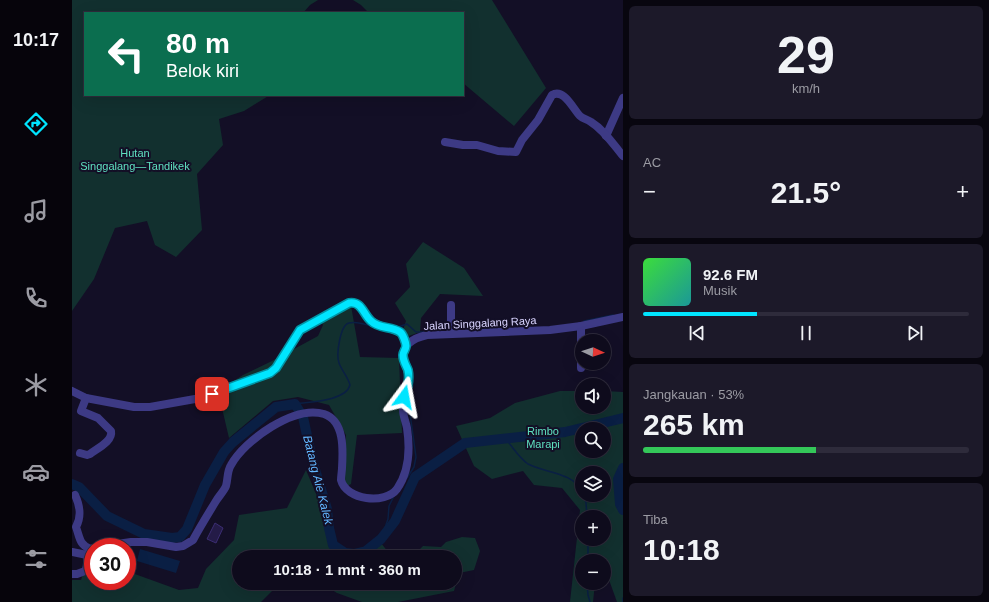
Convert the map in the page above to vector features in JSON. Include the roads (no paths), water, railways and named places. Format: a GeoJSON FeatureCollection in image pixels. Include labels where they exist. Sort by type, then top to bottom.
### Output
{"type":"FeatureCollection","features":[{"type":"Feature","properties":{"kind":"street"},"geometry":{"type":"LineString","coordinates":[[445,142],[463,145],[476,145],[498,151],[516,152],[522,140],[538,120],[552,95],[558,93],[562,95],[580,116],[591,122],[606,136],[623,156]]}},
{"type":"Feature","properties":{"kind":"street"},"geometry":{"type":"LineString","coordinates":[[606,136],[623,98]]}},
{"type":"Feature","properties":{"kind":"street"},"geometry":{"type":"LineString","coordinates":[[72,391],[86,398],[134,407],[150,407],[203,399],[212,394],[270,373],[276,368],[300,330],[349,303],[356,303],[359,305],[368,318],[377,326],[399,331],[402,334],[406,346],[403,355],[407,369],[408,385],[404,397],[403,411],[409,445],[406,470],[403,480],[392,495],[379,499],[370,499],[352,493],[345,487],[341,480],[343,453],[339,429],[333,420],[326,415],[319,413],[306,414],[296,416],[282,422],[246,445],[230,467],[225,486],[193,540],[188,544],[176,547],[147,542],[136,542]]}},
{"type":"Feature","properties":{"kind":"street"},"geometry":{"type":"LineString","coordinates":[[451,305],[451,334]]}},
{"type":"Feature","properties":{"kind":"street","name":"Jalan Singgalang Raya"},"geometry":{"type":"LineString","coordinates":[[406,346],[410,341],[420,336],[534,331],[581,326],[623,317]]}},
{"type":"Feature","properties":{"kind":"street"},"geometry":{"type":"LineString","coordinates":[[581,326],[581,334]]}},
{"type":"Feature","properties":{"kind":"street"},"geometry":{"type":"LineString","coordinates":[[80,453],[90,454],[110,439],[112,434],[111,431],[98,418],[81,411],[86,398]]}},
{"type":"Feature","properties":{"kind":"street"},"geometry":{"type":"LineString","coordinates":[[75,495],[79,504],[80,513],[80,520],[76,527],[80,542],[84,546]]}},
{"type":"Feature","properties":{"kind":"street"},"geometry":{"type":"LineString","coordinates":[[72,552],[84,550]]}},
{"type":"Feature","properties":{"kind":"street"},"geometry":{"type":"LineString","coordinates":[[72,574],[84,571]]}},
{"type":"Feature","properties":{"kind":"water"},"geometry":{"type":"Polygon","coordinates":[[[140,549],[180,561],[176,573],[137,561],[140,549]]]}},
{"type":"Feature","properties":{"kind":"waterway"},"geometry":{"type":"LineString","coordinates":[[584,321],[613,315]]}},
{"type":"Feature","properties":{"kind":"waterway"},"geometry":{"type":"LineString","coordinates":[[295,404],[335,398],[347,390],[350,385],[338,359],[338,347],[341,334],[346,325],[352,322],[371,326]]}},
{"type":"Feature","properties":{"kind":"waterway"},"geometry":{"type":"LineString","coordinates":[[398,327],[407,324],[416,332],[425,332]]}},
{"type":"Feature","properties":{"kind":"waterway"},"geometry":{"type":"LineString","coordinates":[[468,329],[501,328]]}},
{"type":"Feature","properties":{"kind":"waterway"},"geometry":{"type":"LineString","coordinates":[[407,355],[412,372]]}},
{"type":"Feature","properties":{"kind":"waterway"},"geometry":{"type":"LineString","coordinates":[[410,396],[413,378]]}},
{"type":"Feature","properties":{"kind":"waterway"},"geometry":{"type":"LineString","coordinates":[[407,478],[414,467],[416,457],[408,399]]}},
{"type":"Feature","properties":{"kind":"waterway","name":"Batang Aie Kalek"},"geometry":{"type":"LineString","coordinates":[[72,484],[79,487],[107,516],[144,534],[172,538],[180,537],[187,529],[205,485],[224,452],[233,442],[276,407],[295,404],[303,417],[313,463],[327,509],[333,545],[345,553],[354,554],[366,551],[381,539],[395,521],[415,477],[465,443],[565,432],[623,418]]}},
{"type":"Feature","properties":{"kind":"waterway"},"geometry":{"type":"LineString","coordinates":[[505,438],[528,464],[565,476],[575,482]]}},
{"type":"Feature","properties":{"kind":"waterway","name":"Batang Aie Kalek"},"geometry":{"type":"LineString","coordinates":[[623,468],[618,479],[620,504],[623,510]]}},
{"type":"Feature","properties":{"kind":"waterway"},"geometry":{"type":"LineString","coordinates":[[381,539],[388,519],[389,506],[393,498]]}},
{"type":"Feature","properties":{"kind":"waterway"},"geometry":{"type":"LineString","coordinates":[[586,502],[586,510]]}},
{"type":"Feature","properties":{"kind":"waterway"},"geometry":{"type":"LineString","coordinates":[[588,546],[588,554]]}},
{"type":"Feature","properties":{"kind":"waterway"},"geometry":{"type":"LineString","coordinates":[[588,590],[590,602]]}},
{"type":"Feature","properties":{"kind":"park label","name":"Hutan Singgalang—Tandikek"},"geometry":{"type":"Point","coordinates":[135,159]}},
{"type":"Feature","properties":{"kind":"park label","name":"Rimbo Marapi"},"geometry":{"type":"Point","coordinates":[543,437]}}]}
